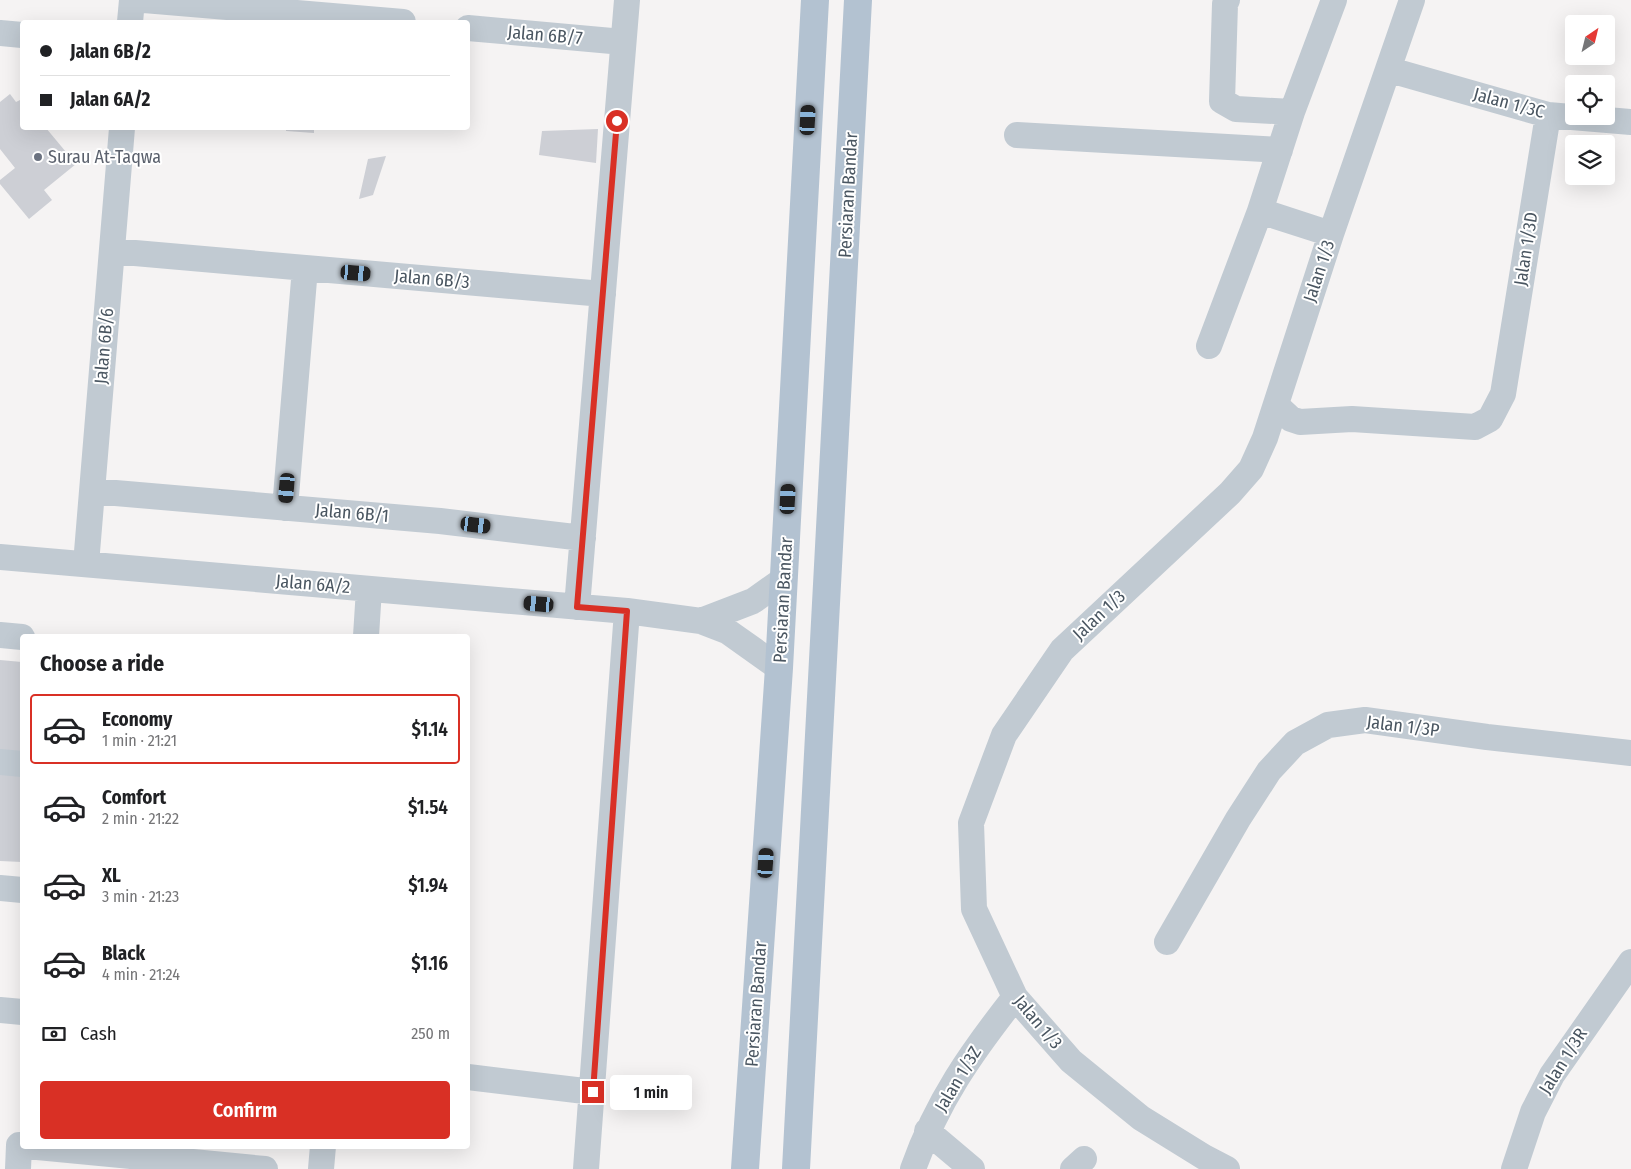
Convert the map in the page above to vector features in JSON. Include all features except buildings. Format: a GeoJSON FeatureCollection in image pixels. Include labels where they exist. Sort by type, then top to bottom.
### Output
{"type":"FeatureCollection","features":[{"type":"Feature","properties":{"kind":"main road","name":"Persiaran Bandar"},"geometry":{"type":"LineString","coordinates":[[745,1169],[779,668],[814,0]]}},
{"type":"Feature","properties":{"kind":"main road","name":"Persiaran Bandar"},"geometry":{"type":"LineString","coordinates":[[796,1169],[858,0]]}},
{"type":"Feature","properties":{"kind":"street"},"geometry":{"type":"LineString","coordinates":[[130,20],[132,0]]}},
{"type":"Feature","properties":{"kind":"street"},"geometry":{"type":"LineString","coordinates":[[144,0],[387,14]]}},
{"type":"Feature","properties":{"kind":"street"},"geometry":{"type":"LineString","coordinates":[[577,607],[627,0]]}},
{"type":"Feature","properties":{"kind":"street"},"geometry":{"type":"LineString","coordinates":[[1227,0],[1225,4],[1222,101],[1236,109],[1292,112]]}},
{"type":"Feature","properties":{"kind":"street"},"geometry":{"type":"LineString","coordinates":[[1209,346],[1260,211],[1292,112],[1334,0]]}},
{"type":"Feature","properties":{"kind":"street","name":"Jalan 1/3"},"geometry":{"type":"LineString","coordinates":[[1227,1169],[1141,1118],[1071,1061],[1015,997],[974,909],[971,822],[1004,735],[1062,650],[1230,494],[1251,469],[1265,438],[1331,234],[1390,70],[1412,0]]}},
{"type":"Feature","properties":{"kind":"street","name":"Jalan 6B/7"},"geometry":{"type":"LineString","coordinates":[[470,28],[623,42]]}},
{"type":"Feature","properties":{"kind":"street"},"geometry":{"type":"LineString","coordinates":[[0,33],[20,35]]}},
{"type":"Feature","properties":{"kind":"street","name":"Jalan 1/3C"},"geometry":{"type":"LineString","coordinates":[[1390,70],[1548,115],[1631,122]]}},
{"type":"Feature","properties":{"kind":"street","name":"Jalan 1/3D"},"geometry":{"type":"LineString","coordinates":[[1276,405],[1291,419],[1300,422],[1352,419],[1475,427],[1484,424],[1495,412],[1503,394],[1548,115]]}},
{"type":"Feature","properties":{"kind":"street","name":"Jalan 6B/6"},"geometry":{"type":"LineString","coordinates":[[86,564],[122,130]]}},
{"type":"Feature","properties":{"kind":"street"},"geometry":{"type":"LineString","coordinates":[[1017,135],[1280,150]]}},
{"type":"Feature","properties":{"kind":"street"},"geometry":{"type":"LineString","coordinates":[[1260,211],[1331,234]]}},
{"type":"Feature","properties":{"kind":"street","name":"Jalan 6B/3"},"geometry":{"type":"LineString","coordinates":[[112,251],[603,294]]}},
{"type":"Feature","properties":{"kind":"street"},"geometry":{"type":"LineString","coordinates":[[285,508],[305,268]]}},
{"type":"Feature","properties":{"kind":"street","name":"Jalan 6B/1"},"geometry":{"type":"LineString","coordinates":[[92,491],[440,521],[583,538]]}},
{"type":"Feature","properties":{"kind":"street","name":"Jalan 6A/2"},"geometry":{"type":"LineString","coordinates":[[0,557],[627,611],[701,621],[734,636],[779,668]]}},
{"type":"Feature","properties":{"kind":"street","name":"Jalan 6A/2"},"geometry":{"type":"LineString","coordinates":[[701,621],[752,601],[784,579]]}},
{"type":"Feature","properties":{"kind":"street"},"geometry":{"type":"LineString","coordinates":[[366,634],[369,589]]}},
{"type":"Feature","properties":{"kind":"street"},"geometry":{"type":"LineString","coordinates":[[586,1169],[627,611]]}},
{"type":"Feature","properties":{"kind":"street"},"geometry":{"type":"LineString","coordinates":[[0,635],[20,636]]}},
{"type":"Feature","properties":{"kind":"street","name":"Jalan 1/3P"},"geometry":{"type":"LineString","coordinates":[[1167,942],[1238,819],[1269,771],[1295,743],[1328,725],[1365,720],[1487,737],[1631,753]]}},
{"type":"Feature","properties":{"kind":"street"},"geometry":{"type":"LineString","coordinates":[[0,762],[20,764]]}},
{"type":"Feature","properties":{"kind":"street"},"geometry":{"type":"LineString","coordinates":[[0,888],[20,890]]}},
{"type":"Feature","properties":{"kind":"street","name":"Jalan 1/3R"},"geometry":{"type":"LineString","coordinates":[[1514,1169],[1533,1112],[1552,1075],[1631,962]]}},
{"type":"Feature","properties":{"kind":"street","name":"Jalan 1/3Z"},"geometry":{"type":"LineString","coordinates":[[914,1169],[927,1131],[972,1052],[1015,997]]}},
{"type":"Feature","properties":{"kind":"street"},"geometry":{"type":"LineString","coordinates":[[0,1010],[20,1012]]}},
{"type":"Feature","properties":{"kind":"street"},"geometry":{"type":"LineString","coordinates":[[470,1077],[593,1092]]}},
{"type":"Feature","properties":{"kind":"street"},"geometry":{"type":"LineString","coordinates":[[927,1131],[972,1169]]}},
{"type":"Feature","properties":{"kind":"street"},"geometry":{"type":"LineString","coordinates":[[321,1169],[322,1149]]}},
{"type":"Feature","properties":{"kind":"street"},"geometry":{"type":"LineString","coordinates":[[17,1150],[265,1169]]}},
{"type":"Feature","properties":{"kind":"place","name":"Surau At-Taqwa"},"geometry":{"type":"Point","coordinates":[38,157]}},
{"type":"Feature","properties":{"kind":"route"},"geometry":{"type":"LineString","coordinates":[[593,1092],[627,611],[577,607],[617,121]]}}]}
